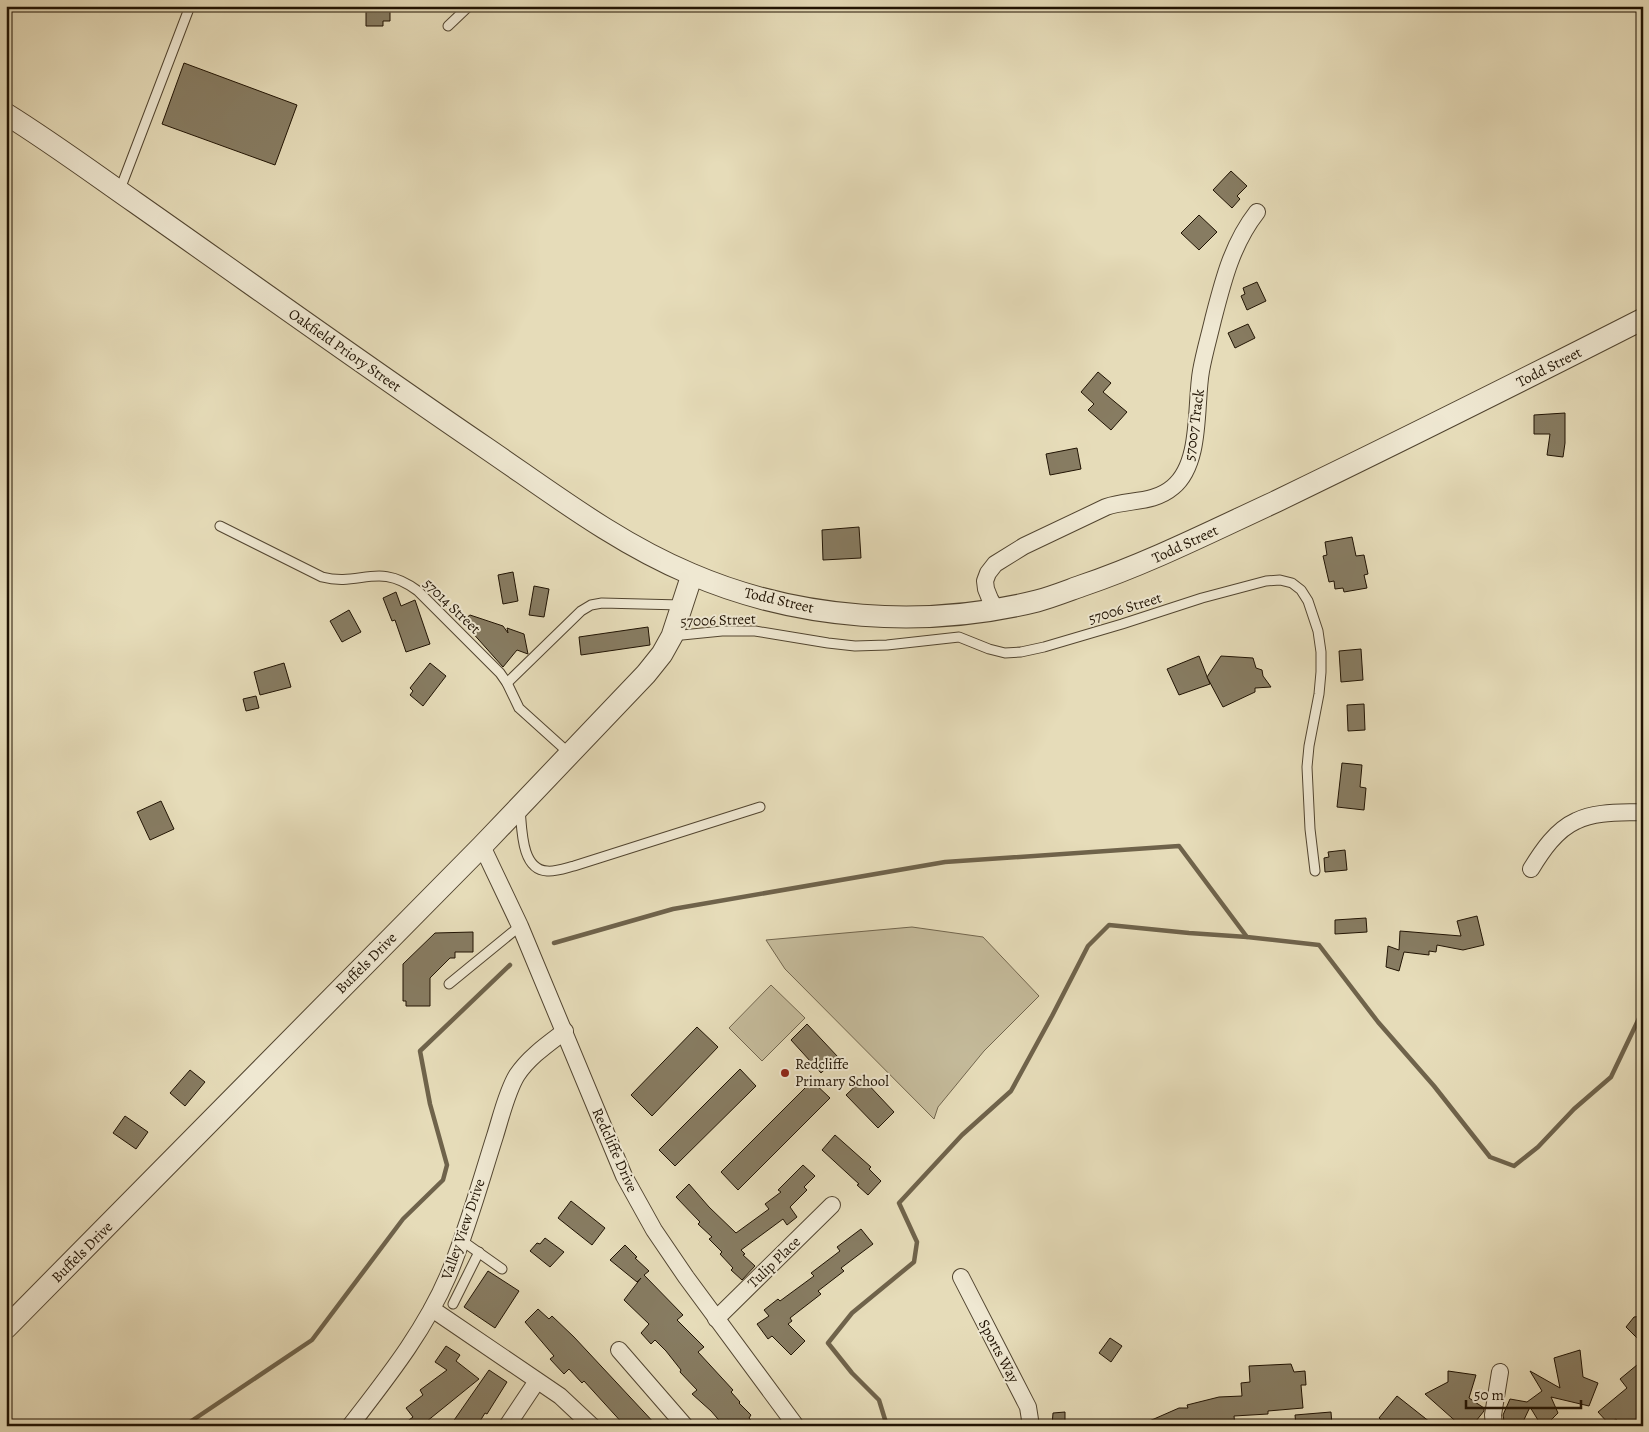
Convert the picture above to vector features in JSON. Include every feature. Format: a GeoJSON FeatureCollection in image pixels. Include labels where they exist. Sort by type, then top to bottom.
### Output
{"type":"FeatureCollection","features":[{"type":"Feature","properties":{"kind":"street","name":"Oakfield Priory Street"},"geometry":{"type":"LineString","coordinates":[[6,114],[444,420],[600,525],[642,551],[692,575]]}},
{"type":"Feature","properties":{"kind":"street","name":"57007 Track"},"geometry":{"type":"LineString","coordinates":[[996,609],[988,594],[985,581],[995,564],[1024,546],[1106,507],[1117,503],[1150,499],[1162,495],[1175,485],[1186,472],[1191,458],[1194,439],[1201,372],[1221,289],[1229,261],[1238,241],[1257,212]]}},
{"type":"Feature","properties":{"kind":"street","name":"Todd Street"},"geometry":{"type":"LineString","coordinates":[[692,575],[754,595],[790,604],[847,614],[906,618],[950,616],[1040,600],[1157,558],[1371,455],[1643,320]]}},
{"type":"Feature","properties":{"kind":"street","name":"Buffels Drive"},"geometry":{"type":"LineString","coordinates":[[6,1328],[482,846],[646,674],[662,654],[672,636],[692,575]]}},
{"type":"Feature","properties":{"kind":"street"},"geometry":{"type":"LineString","coordinates":[[1531,869],[1542,852],[1559,833],[1576,820],[1595,815],[1643,812]]}},
{"type":"Feature","properties":{"kind":"street","name":"Redcliffe Drive"},"geometry":{"type":"LineString","coordinates":[[482,846],[520,926],[624,1176],[654,1230],[686,1277],[796,1426]]}},
{"type":"Feature","properties":{"kind":"street","name":"Valley View Drive"},"geometry":{"type":"LineString","coordinates":[[350,1426],[389,1376],[432,1309],[448,1276],[462,1240],[516,1076],[529,1060],[565,1032]]}},
{"type":"Feature","properties":{"kind":"street","name":"Tulip Place"},"geometry":{"type":"LineString","coordinates":[[716,1318],[832,1205]]}},
{"type":"Feature","properties":{"kind":"street","name":"Sports Way"},"geometry":{"type":"LineString","coordinates":[[961,1277],[1028,1407],[1031,1426]]}},
{"type":"Feature","properties":{"kind":"street"},"geometry":{"type":"LineString","coordinates":[[432,1309],[568,1402],[592,1426]]}},
{"type":"Feature","properties":{"kind":"street"},"geometry":{"type":"LineString","coordinates":[[619,1350],[685,1426]]}},
{"type":"Feature","properties":{"kind":"street"},"geometry":{"type":"LineString","coordinates":[[1494,1426],[1493,1415],[1500,1372]]}},
{"type":"Feature","properties":{"kind":"street"},"geometry":{"type":"LineString","coordinates":[[507,1426],[537,1381]]}},
{"type":"Feature","properties":{"kind":"lane"},"geometry":{"type":"LineString","coordinates":[[119,192],[190,6]]}},
{"type":"Feature","properties":{"kind":"lane"},"geometry":{"type":"LineString","coordinates":[[448,26],[469,6]]}},
{"type":"Feature","properties":{"kind":"lane","name":"57014 Street"},"geometry":{"type":"LineString","coordinates":[[220,526],[322,577],[333,580],[379,575],[393,577],[408,583],[488,660],[507,682],[520,708],[570,755]]}},
{"type":"Feature","properties":{"kind":"lane","name":"57006 Street"},"geometry":{"type":"LineString","coordinates":[[672,636],[722,631],[755,631],[855,646],[887,645],[959,637],[1005,653],[1021,652],[1266,581],[1280,580],[1292,583],[1301,590],[1308,601],[1318,631],[1321,652],[1322,672],[1307,767],[1310,829],[1315,871]]}},
{"type":"Feature","properties":{"kind":"lane"},"geometry":{"type":"LineString","coordinates":[[507,682],[581,612],[591,605],[602,603],[682,606]]}},
{"type":"Feature","properties":{"kind":"lane"},"geometry":{"type":"LineString","coordinates":[[520,806],[525,851],[530,862],[538,870],[548,872],[574,866],[760,808]]}},
{"type":"Feature","properties":{"kind":"lane"},"geometry":{"type":"LineString","coordinates":[[449,984],[520,926]]}},
{"type":"Feature","properties":{"kind":"lane"},"geometry":{"type":"LineString","coordinates":[[462,1240],[502,1270]]}},
{"type":"Feature","properties":{"kind":"lane"},"geometry":{"type":"LineString","coordinates":[[452,1304],[479,1252]]}},
{"type":"Feature","properties":{"kind":"shaded area"},"geometry":{"type":"Polygon","coordinates":[[[912,927],[983,937],[1039,996],[984,1051],[938,1107],[934,1119],[785,969],[766,940],[912,927]]]}},
{"type":"Feature","properties":{"kind":"shaded area"},"geometry":{"type":"Polygon","coordinates":[[[771,985],[805,1018],[762,1061],[729,1028],[771,985]]]}},
{"type":"Feature","properties":{"kind":"building"},"geometry":{"type":"Polygon","coordinates":[[[366,6],[390,6],[390,21],[383,21],[383,26],[366,26],[366,6]]]}},
{"type":"Feature","properties":{"kind":"building"},"geometry":{"type":"Polygon","coordinates":[[[184,63],[297,105],[275,165],[162,124],[184,63]]]}},
{"type":"Feature","properties":{"kind":"building"},"geometry":{"type":"Polygon","coordinates":[[[1231,171],[1247,186],[1237,196],[1240,199],[1232,208],[1213,190],[1231,171]]]}},
{"type":"Feature","properties":{"kind":"building"},"geometry":{"type":"Polygon","coordinates":[[[1199,215],[1217,232],[1199,250],[1181,233],[1199,215]]]}},
{"type":"Feature","properties":{"kind":"building"},"geometry":{"type":"Polygon","coordinates":[[[1257,282],[1266,301],[1247,310],[1241,296],[1245,294],[1243,288],[1257,282]]]}},
{"type":"Feature","properties":{"kind":"building"},"geometry":{"type":"Polygon","coordinates":[[[1248,324],[1255,338],[1235,348],[1228,333],[1248,324]]]}},
{"type":"Feature","properties":{"kind":"building"},"geometry":{"type":"Polygon","coordinates":[[[1098,372],[1111,383],[1103,392],[1127,412],[1111,430],[1088,410],[1094,404],[1081,392],[1098,372]]]}},
{"type":"Feature","properties":{"kind":"building"},"geometry":{"type":"Polygon","coordinates":[[[1565,413],[1563,457],[1547,455],[1550,434],[1534,434],[1534,415],[1565,413]]]}},
{"type":"Feature","properties":{"kind":"building"},"geometry":{"type":"Polygon","coordinates":[[[1077,448],[1081,469],[1050,475],[1046,454],[1077,448]]]}},
{"type":"Feature","properties":{"kind":"building"},"geometry":{"type":"Polygon","coordinates":[[[859,527],[861,558],[823,560],[822,530],[859,527]]]}},
{"type":"Feature","properties":{"kind":"building"},"geometry":{"type":"Polygon","coordinates":[[[1352,537],[1356,556],[1364,555],[1368,574],[1364,575],[1367,588],[1344,592],[1343,588],[1335,589],[1334,581],[1329,582],[1323,556],[1327,555],[1325,542],[1352,537]]]}},
{"type":"Feature","properties":{"kind":"building"},"geometry":{"type":"Polygon","coordinates":[[[513,572],[518,601],[503,604],[498,575],[513,572]]]}},
{"type":"Feature","properties":{"kind":"building"},"geometry":{"type":"Polygon","coordinates":[[[534,586],[549,589],[544,617],[529,615],[534,586]]]}},
{"type":"Feature","properties":{"kind":"building"},"geometry":{"type":"Polygon","coordinates":[[[396,592],[401,606],[415,600],[430,644],[406,652],[395,620],[392,621],[383,598],[396,592]]]}},
{"type":"Feature","properties":{"kind":"building"},"geometry":{"type":"Polygon","coordinates":[[[349,610],[361,632],[342,642],[330,621],[349,610]]]}},
{"type":"Feature","properties":{"kind":"building"},"geometry":{"type":"Polygon","coordinates":[[[470,615],[503,626],[508,633],[507,628],[524,634],[528,654],[517,650],[503,667],[462,621],[470,615]]]}},
{"type":"Feature","properties":{"kind":"building"},"geometry":{"type":"Polygon","coordinates":[[[648,627],[650,645],[581,655],[579,637],[648,627]]]}},
{"type":"Feature","properties":{"kind":"building"},"geometry":{"type":"Polygon","coordinates":[[[1361,649],[1363,680],[1341,682],[1339,651],[1361,649]]]}},
{"type":"Feature","properties":{"kind":"building"},"geometry":{"type":"Polygon","coordinates":[[[1199,656],[1210,684],[1179,695],[1167,669],[1199,656]]]}},
{"type":"Feature","properties":{"kind":"building"},"geometry":{"type":"Polygon","coordinates":[[[1221,656],[1253,658],[1256,668],[1262,670],[1263,676],[1271,687],[1255,688],[1255,692],[1223,707],[1207,677],[1221,656]]]}},
{"type":"Feature","properties":{"kind":"building"},"geometry":{"type":"Polygon","coordinates":[[[284,663],[291,687],[260,695],[254,672],[284,663]]]}},
{"type":"Feature","properties":{"kind":"building"},"geometry":{"type":"Polygon","coordinates":[[[430,663],[446,676],[423,706],[410,695],[413,691],[410,688],[430,663]]]}},
{"type":"Feature","properties":{"kind":"building"},"geometry":{"type":"Polygon","coordinates":[[[256,696],[259,708],[246,711],[243,699],[256,696]]]}},
{"type":"Feature","properties":{"kind":"building"},"geometry":{"type":"Polygon","coordinates":[[[1364,704],[1365,730],[1348,731],[1347,705],[1364,704]]]}},
{"type":"Feature","properties":{"kind":"building"},"geometry":{"type":"Polygon","coordinates":[[[1342,763],[1362,765],[1360,787],[1366,788],[1364,810],[1337,807],[1342,763]]]}},
{"type":"Feature","properties":{"kind":"building"},"geometry":{"type":"Polygon","coordinates":[[[161,801],[174,829],[150,840],[137,812],[161,801]]]}},
{"type":"Feature","properties":{"kind":"building"},"geometry":{"type":"Polygon","coordinates":[[[1345,850],[1347,870],[1325,872],[1324,858],[1329,857],[1328,852],[1345,850]]]}},
{"type":"Feature","properties":{"kind":"building"},"geometry":{"type":"Polygon","coordinates":[[[1477,916],[1484,945],[1463,950],[1437,945],[1436,952],[1429,951],[1429,955],[1404,952],[1399,971],[1386,967],[1388,946],[1399,950],[1400,931],[1461,936],[1457,921],[1477,916]]]}},
{"type":"Feature","properties":{"kind":"building"},"geometry":{"type":"Polygon","coordinates":[[[1366,918],[1367,932],[1335,934],[1335,920],[1366,918]]]}},
{"type":"Feature","properties":{"kind":"building"},"geometry":{"type":"Polygon","coordinates":[[[473,932],[473,952],[455,952],[455,958],[450,958],[430,978],[430,1006],[406,1006],[406,1001],[403,1001],[403,964],[435,933],[473,932]]]}},
{"type":"Feature","properties":{"kind":"building"},"geometry":{"type":"Polygon","coordinates":[[[807,1024],[838,1057],[821,1073],[791,1040],[807,1024]]]}},
{"type":"Feature","properties":{"kind":"building"},"geometry":{"type":"Polygon","coordinates":[[[697,1027],[718,1047],[652,1116],[631,1095],[697,1027]]]}},
{"type":"Feature","properties":{"kind":"building"},"geometry":{"type":"Polygon","coordinates":[[[740,1069],[756,1086],[675,1166],[659,1150],[740,1069]]]}},
{"type":"Feature","properties":{"kind":"building"},"geometry":{"type":"Polygon","coordinates":[[[190,1070],[205,1082],[185,1106],[170,1093],[190,1070]]]}},
{"type":"Feature","properties":{"kind":"building"},"geometry":{"type":"Polygon","coordinates":[[[863,1079],[894,1112],[878,1128],[846,1095],[863,1079]]]}},
{"type":"Feature","properties":{"kind":"building"},"geometry":{"type":"Polygon","coordinates":[[[812,1081],[830,1098],[738,1190],[721,1172],[812,1081]]]}},
{"type":"Feature","properties":{"kind":"building"},"geometry":{"type":"Polygon","coordinates":[[[125,1116],[148,1132],[136,1149],[113,1133],[125,1116]]]}},
{"type":"Feature","properties":{"kind":"building"},"geometry":{"type":"Polygon","coordinates":[[[835,1135],[871,1167],[869,1169],[881,1181],[868,1195],[857,1185],[859,1184],[822,1150],[835,1135]]]}},
{"type":"Feature","properties":{"kind":"building"},"geometry":{"type":"Polygon","coordinates":[[[803,1165],[815,1176],[804,1187],[807,1190],[790,1207],[797,1217],[787,1225],[783,1219],[741,1250],[745,1254],[743,1255],[755,1266],[742,1280],[731,1270],[733,1268],[720,1254],[722,1252],[709,1239],[712,1237],[698,1224],[700,1222],[676,1197],[689,1184],[736,1233],[769,1209],[765,1204],[781,1192],[778,1190],[803,1165]]]}},
{"type":"Feature","properties":{"kind":"building"},"geometry":{"type":"Polygon","coordinates":[[[571,1201],[605,1228],[592,1245],[558,1218],[571,1201]]]}},
{"type":"Feature","properties":{"kind":"building"},"geometry":{"type":"Polygon","coordinates":[[[861,1229],[873,1244],[841,1268],[844,1271],[818,1291],[821,1294],[790,1318],[792,1321],[788,1324],[805,1341],[791,1355],[772,1336],[768,1339],[757,1324],[769,1316],[764,1310],[778,1299],[780,1301],[814,1276],[811,1273],[840,1251],[837,1247],[861,1229]]]}},
{"type":"Feature","properties":{"kind":"building"},"geometry":{"type":"Polygon","coordinates":[[[545,1238],[564,1252],[550,1267],[530,1251],[545,1238]]]}},
{"type":"Feature","properties":{"kind":"building"},"geometry":{"type":"Polygon","coordinates":[[[625,1245],[649,1271],[644,1275],[683,1315],[677,1320],[704,1347],[698,1352],[733,1390],[731,1392],[751,1415],[749,1418],[756,1426],[724,1426],[692,1394],[697,1390],[680,1372],[681,1370],[666,1351],[655,1340],[651,1344],[641,1333],[649,1324],[624,1300],[641,1278],[637,1282],[610,1260],[625,1245]]]}},
{"type":"Feature","properties":{"kind":"building"},"geometry":{"type":"Polygon","coordinates":[[[488,1271],[519,1291],[495,1328],[464,1307],[488,1271]]]}},
{"type":"Feature","properties":{"kind":"building"},"geometry":{"type":"Polygon","coordinates":[[[538,1309],[549,1319],[552,1316],[574,1337],[657,1426],[625,1426],[584,1381],[582,1383],[569,1369],[564,1374],[550,1359],[554,1356],[525,1322],[538,1309]]]}},
{"type":"Feature","properties":{"kind":"building"},"geometry":{"type":"Polygon","coordinates":[[[1643,1316],[1643,1344],[1626,1327],[1634,1317],[1643,1316]]]}},
{"type":"Feature","properties":{"kind":"building"},"geometry":{"type":"Polygon","coordinates":[[[1110,1338],[1122,1346],[1111,1362],[1099,1353],[1110,1338]]]}},
{"type":"Feature","properties":{"kind":"building"},"geometry":{"type":"Polygon","coordinates":[[[446,1346],[460,1355],[456,1361],[479,1379],[421,1426],[401,1426],[413,1417],[406,1408],[423,1395],[420,1390],[447,1370],[435,1362],[446,1346]]]}},
{"type":"Feature","properties":{"kind":"building"},"geometry":{"type":"Polygon","coordinates":[[[1580,1350],[1583,1377],[1598,1383],[1589,1406],[1551,1397],[1558,1413],[1550,1421],[1541,1425],[1530,1407],[1521,1426],[1515,1426],[1504,1421],[1503,1415],[1510,1399],[1527,1402],[1542,1391],[1530,1371],[1560,1388],[1554,1358],[1580,1350]]]}},
{"type":"Feature","properties":{"kind":"building"},"geometry":{"type":"Polygon","coordinates":[[[1643,1360],[1643,1415],[1627,1426],[1622,1426],[1616,1419],[1609,1424],[1598,1412],[1627,1388],[1620,1379],[1643,1360]]]}},
{"type":"Feature","properties":{"kind":"building"},"geometry":{"type":"Polygon","coordinates":[[[1291,1364],[1294,1372],[1305,1371],[1306,1385],[1301,1385],[1303,1408],[1268,1411],[1268,1414],[1234,1416],[1235,1426],[1138,1426],[1179,1408],[1188,1408],[1187,1405],[1219,1397],[1242,1396],[1241,1383],[1250,1382],[1249,1366],[1291,1364]]]}},
{"type":"Feature","properties":{"kind":"building"},"geometry":{"type":"Polygon","coordinates":[[[489,1370],[507,1382],[487,1414],[485,1413],[477,1426],[450,1426],[489,1370]]]}},
{"type":"Feature","properties":{"kind":"building"},"geometry":{"type":"Polygon","coordinates":[[[1448,1371],[1476,1375],[1469,1398],[1484,1408],[1484,1411],[1472,1426],[1461,1426],[1425,1394],[1448,1382],[1448,1371]]]}},
{"type":"Feature","properties":{"kind":"building"},"geometry":{"type":"Polygon","coordinates":[[[1397,1396],[1435,1426],[1388,1426],[1379,1418],[1397,1396]]]}},
{"type":"Feature","properties":{"kind":"building"},"geometry":{"type":"Polygon","coordinates":[[[1065,1412],[1065,1426],[1052,1426],[1053,1413],[1065,1412]]]}},
{"type":"Feature","properties":{"kind":"building"},"geometry":{"type":"Polygon","coordinates":[[[1331,1412],[1332,1426],[1296,1426],[1295,1415],[1331,1412]]]}},
{"type":"Feature","properties":{"kind":"waterway"},"geometry":{"type":"LineString","coordinates":[[554,943],[673,909],[945,862],[1179,846],[1247,937],[1319,945],[1378,1022],[1434,1086],[1490,1157],[1514,1166],[1538,1147],[1574,1109],[1611,1077],[1643,1010]]}},
{"type":"Feature","properties":{"kind":"waterway"},"geometry":{"type":"LineString","coordinates":[[887,1426],[879,1400],[852,1373],[828,1343],[852,1313],[914,1262],[917,1242],[899,1203],[962,1135],[1011,1091],[1088,946],[1109,925],[1247,937]]}},
{"type":"Feature","properties":{"kind":"waterway"},"geometry":{"type":"LineString","coordinates":[[184,1426],[312,1340],[403,1219],[443,1180],[447,1165],[430,1104],[420,1051],[510,965]]}},
{"type":"Feature","properties":{"kind":"place","name":"Redcliffe Primary School"},"geometry":{"type":"Point","coordinates":[785,1073]}}]}
